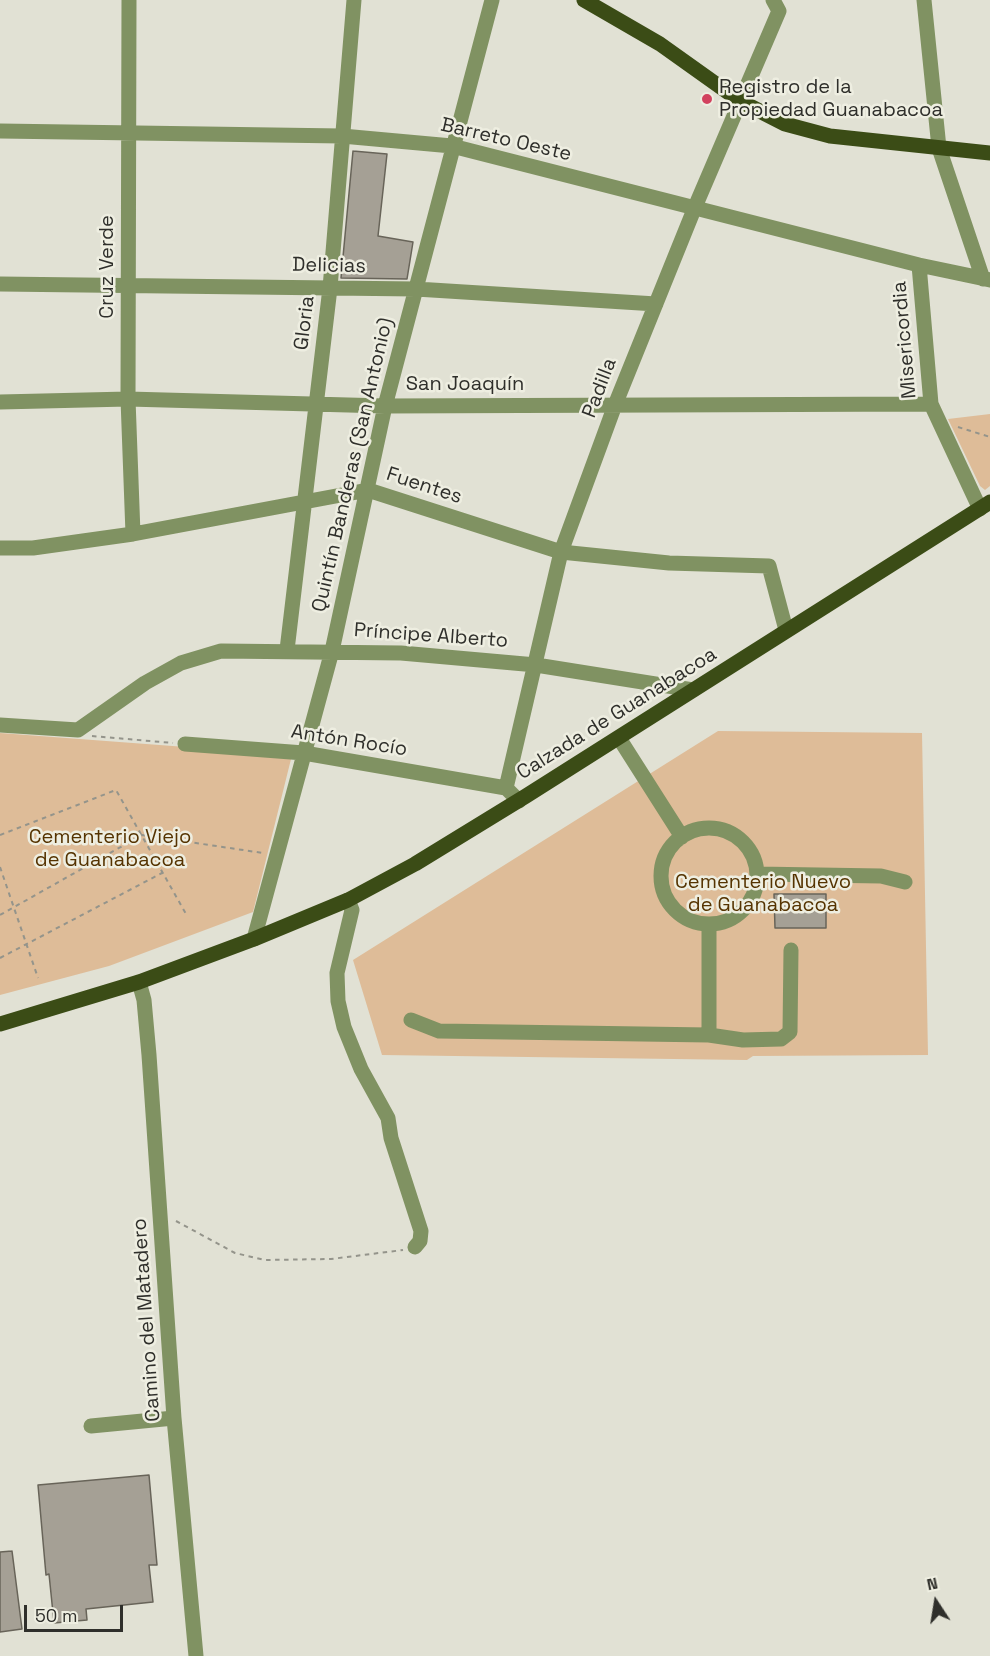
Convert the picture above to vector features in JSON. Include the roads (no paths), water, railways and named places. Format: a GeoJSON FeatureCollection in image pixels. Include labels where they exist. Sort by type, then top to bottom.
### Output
{"type":"FeatureCollection","features":[{"type":"Feature","properties":{"kind":"main road"},"geometry":{"type":"LineString","coordinates":[[584,0],[660,44],[740,101],[785,124],[830,135],[990,153]]}},
{"type":"Feature","properties":{"kind":"main road","name":"Calzada de Guanabacoa"},"geometry":{"type":"LineString","coordinates":[[0,1024],[139,982],[254,939],[348,900],[415,864],[519,801],[985,505]]}},
{"type":"Feature","properties":{"kind":"street","name":"Cruz Verde"},"geometry":{"type":"LineString","coordinates":[[129,0],[128,399],[133,534]]}},
{"type":"Feature","properties":{"kind":"street","name":"Gloria"},"geometry":{"type":"LineString","coordinates":[[287,650],[330,288],[354,0]]}},
{"type":"Feature","properties":{"kind":"street","name":"Quintín Banderas (San Antonio)"},"geometry":{"type":"LineString","coordinates":[[254,939],[332,651],[385,406],[492,0]]}},
{"type":"Feature","properties":{"kind":"street","name":"Padilla"},"geometry":{"type":"LineString","coordinates":[[506,788],[561,552],[615,405],[695,207],[779,11],[773,0]]}},
{"type":"Feature","properties":{"kind":"street"},"geometry":{"type":"LineString","coordinates":[[924,0],[939,148],[987,280]]}},
{"type":"Feature","properties":{"kind":"street","name":"Barreto Oeste"},"geometry":{"type":"LineString","coordinates":[[0,131],[342,136],[452,146],[919,265],[987,280]]}},
{"type":"Feature","properties":{"kind":"street","name":"Misericordia"},"geometry":{"type":"LineString","coordinates":[[919,265],[931,404],[985,505]]}},
{"type":"Feature","properties":{"kind":"street","name":"Delicias"},"geometry":{"type":"LineString","coordinates":[[0,284],[416,289],[656,304]]}},
{"type":"Feature","properties":{"kind":"street","name":"San Joaquín"},"geometry":{"type":"LineString","coordinates":[[0,402],[128,399],[385,406],[931,404]]}},
{"type":"Feature","properties":{"kind":"street","name":"Fuentes"},"geometry":{"type":"LineString","coordinates":[[0,548],[33,548],[133,534],[368,490],[561,552],[669,563],[769,566],[786,630]]}},
{"type":"Feature","properties":{"kind":"street","name":"Príncipe Alberto"},"geometry":{"type":"LineString","coordinates":[[0,725],[78,730],[146,683],[181,663],[221,651],[401,653],[536,665],[693,690]]}},
{"type":"Feature","properties":{"kind":"street"},"geometry":{"type":"LineString","coordinates":[[619,738],[682,837]]}},
{"type":"Feature","properties":{"kind":"street","name":"Antón Rocío"},"geometry":{"type":"LineString","coordinates":[[185,744],[304,753],[506,788]]}},
{"type":"Feature","properties":{"kind":"street"},"geometry":{"type":"LineString","coordinates":[[506,788],[519,801]]}},
{"type":"Feature","properties":{"kind":"street"},"geometry":{"type":"LineString","coordinates":[[706,829],[731,833],[750,850],[757,874],[755,891],[747,906],[726,921],[709,924],[684,917],[671,905],[663,890],[663,864],[670,849],[682,837],[706,829]]}},
{"type":"Feature","properties":{"kind":"street"},"geometry":{"type":"LineString","coordinates":[[757,874],[882,876],[905,882]]}},
{"type":"Feature","properties":{"kind":"street"},"geometry":{"type":"LineString","coordinates":[[348,900],[352,910],[337,973],[338,1001],[344,1027],[361,1068],[388,1118],[390,1138],[421,1231],[420,1241],[415,1247]]}},
{"type":"Feature","properties":{"kind":"street"},"geometry":{"type":"LineString","coordinates":[[709,924],[710,1035]]}},
{"type":"Feature","properties":{"kind":"street"},"geometry":{"type":"LineString","coordinates":[[411,1020],[439,1031],[710,1035],[743,1040],[781,1039],[790,1032],[791,950]]}},
{"type":"Feature","properties":{"kind":"street","name":"Camino del Matadero"},"geometry":{"type":"LineString","coordinates":[[139,982],[144,1000],[162,1217],[174,1418],[196,1656]]}},
{"type":"Feature","properties":{"kind":"street"},"geometry":{"type":"LineString","coordinates":[[91,1426],[174,1418]]}},
{"type":"Feature","properties":{"kind":"place","name":"Registro de la Propiedad Guanabacoa"},"geometry":{"type":"Point","coordinates":[707,99]}},
{"type":"Feature","properties":{"kind":"park label","name":"Cementerio Viejo de Guanabacoa"},"geometry":{"type":"Point","coordinates":[110,850]}},
{"type":"Feature","properties":{"kind":"park label","name":"Cementerio Nuevo de Guanabacoa"},"geometry":{"type":"Point","coordinates":[763,894]}}]}
